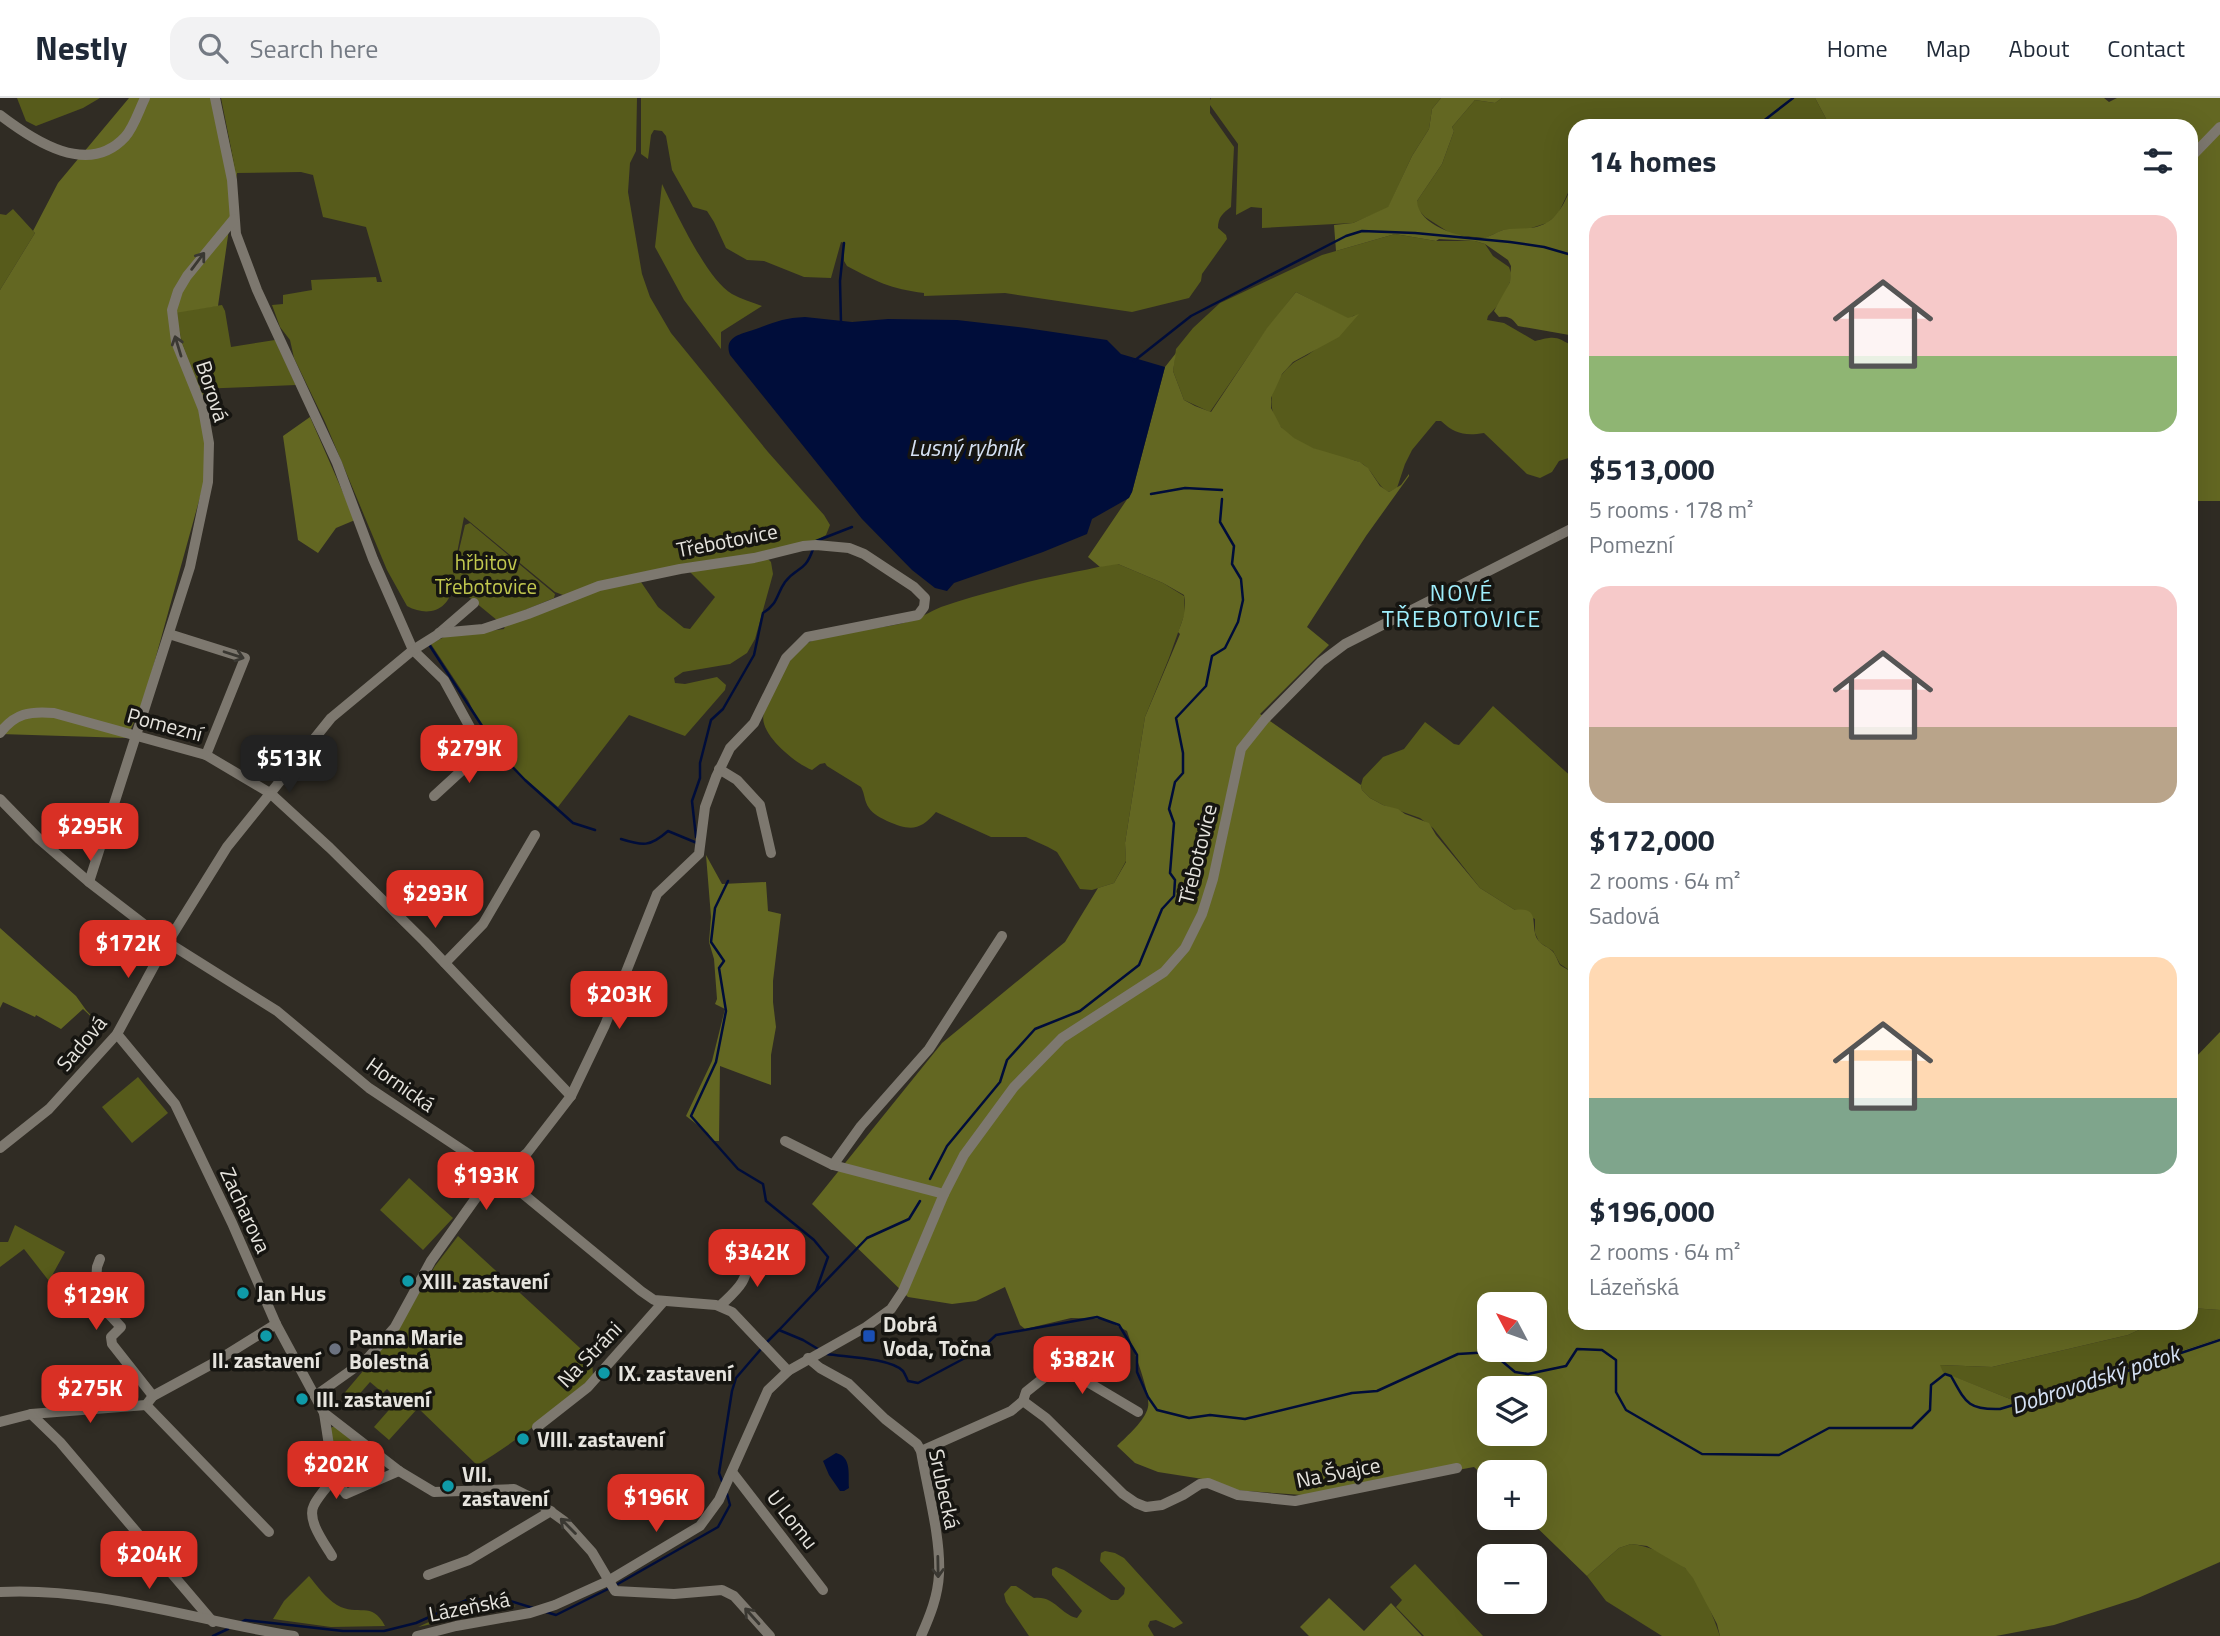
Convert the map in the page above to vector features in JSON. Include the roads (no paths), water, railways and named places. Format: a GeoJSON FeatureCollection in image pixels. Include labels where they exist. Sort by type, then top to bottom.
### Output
{"type":"FeatureCollection","features":[{"type":"Feature","properties":{"kind":"street"},"geometry":{"type":"LineString","coordinates":[[0,115],[47,146],[85,156],[104,153],[125,137],[145,98]]}},
{"type":"Feature","properties":{"kind":"street"},"geometry":{"type":"LineString","coordinates":[[215,98],[232,180],[236,234],[257,290],[337,463],[373,559],[413,650],[444,680],[483,751],[493,763]]}},
{"type":"Feature","properties":{"kind":"street"},"geometry":{"type":"LineString","coordinates":[[2198,150],[2220,127]]}},
{"type":"Feature","properties":{"kind":"street","name":"Borová"},"geometry":{"type":"LineString","coordinates":[[89,882],[190,567],[208,482],[209,443],[203,409],[176,342],[172,310],[187,276],[234,219]]}},
{"type":"Feature","properties":{"kind":"street","name":"Třebotovice"},"geometry":{"type":"LineString","coordinates":[[810,1357],[866,1327],[891,1309],[903,1291],[944,1194],[964,1155],[1014,1087],[1062,1038],[1164,972],[1185,948],[1202,914],[1213,879],[1241,749],[1265,719],[1321,662],[1345,644],[1568,531]]}},
{"type":"Feature","properties":{"kind":"street","name":"Třebotovice"},"geometry":{"type":"LineString","coordinates":[[439,633],[483,629],[599,586],[680,569],[754,558],[803,546],[849,548],[864,554],[922,594],[925,604],[918,615],[807,637],[786,659],[754,723],[730,748],[718,773]]}},
{"type":"Feature","properties":{"kind":"street","name":"Sadová"},"geometry":{"type":"LineString","coordinates":[[0,1148],[48,1109],[117,1034],[167,942],[227,847],[331,718],[474,603]]}},
{"type":"Feature","properties":{"kind":"street"},"geometry":{"type":"LineString","coordinates":[[169,634],[245,658],[206,755]]}},
{"type":"Feature","properties":{"kind":"street","name":"Pomezní"},"geometry":{"type":"LineString","coordinates":[[0,733],[8,723],[21,715],[54,713],[206,755],[270,793],[330,848],[445,963],[571,1096]]}},
{"type":"Feature","properties":{"kind":"street"},"geometry":{"type":"LineString","coordinates":[[434,796],[483,751]]}},
{"type":"Feature","properties":{"kind":"street"},"geometry":{"type":"LineString","coordinates":[[315,1396],[367,1359],[395,1326],[431,1261],[488,1181],[500,1175],[527,1153],[571,1096],[605,1025],[657,894],[699,854],[705,807],[718,773],[737,780],[760,805],[771,853]]}},
{"type":"Feature","properties":{"kind":"street","name":"Hornická"},"geometry":{"type":"LineString","coordinates":[[0,799],[39,839],[89,882],[167,942],[277,1011],[369,1088],[500,1175],[641,1292],[654,1300],[720,1306]]}},
{"type":"Feature","properties":{"kind":"street"},"geometry":{"type":"LineString","coordinates":[[445,963],[483,924],[535,835]]}},
{"type":"Feature","properties":{"kind":"street"},"geometry":{"type":"LineString","coordinates":[[833,1165],[861,1126],[929,1049],[1002,936]]}},
{"type":"Feature","properties":{"kind":"street","name":"Zacharova"},"geometry":{"type":"LineString","coordinates":[[117,1034],[175,1104],[232,1223],[276,1324],[324,1413],[334,1478]]}},
{"type":"Feature","properties":{"kind":"street"},"geometry":{"type":"LineString","coordinates":[[785,1141],[833,1165],[944,1194]]}},
{"type":"Feature","properties":{"kind":"street"},"geometry":{"type":"LineString","coordinates":[[100,1259],[97,1266],[96,1299],[121,1327],[111,1337],[112,1344],[150,1400],[269,1532]]}},
{"type":"Feature","properties":{"kind":"street"},"geometry":{"type":"LineString","coordinates":[[744,1259],[747,1266],[743,1282],[720,1306],[732,1312],[788,1371]]}},
{"type":"Feature","properties":{"kind":"street","name":"Na Stráni"},"geometry":{"type":"LineString","coordinates":[[537,1427],[588,1387],[664,1301]]}},
{"type":"Feature","properties":{"kind":"street"},"geometry":{"type":"LineString","coordinates":[[0,1422],[32,1414],[150,1400],[276,1324]]}},
{"type":"Feature","properties":{"kind":"street"},"geometry":{"type":"LineString","coordinates":[[611,1585],[700,1526],[719,1500],[768,1390],[788,1371],[810,1357]]}},
{"type":"Feature","properties":{"kind":"street","name":"Srubecká"},"geometry":{"type":"LineString","coordinates":[[810,1357],[820,1367],[849,1384],[885,1419],[917,1444],[921,1451],[937,1545],[939,1574],[933,1609],[922,1636]]}},
{"type":"Feature","properties":{"kind":"street"},"geometry":{"type":"LineString","coordinates":[[921,1451],[1011,1411],[1023,1401],[1026,1392],[1056,1368],[1069,1371],[1138,1412]]}},
{"type":"Feature","properties":{"kind":"street","name":"Na Švajce"},"geometry":{"type":"LineString","coordinates":[[1023,1401],[1046,1418],[1123,1494],[1146,1507],[1162,1505],[1200,1484],[1208,1483],[1238,1495],[1295,1501],[1457,1468]]}},
{"type":"Feature","properties":{"kind":"street","name":"Zacharova"},"geometry":{"type":"LineString","coordinates":[[324,1413],[399,1471],[434,1492],[514,1489],[532,1497],[564,1521],[592,1552],[611,1585]]}},
{"type":"Feature","properties":{"kind":"street"},"geometry":{"type":"LineString","coordinates":[[32,1414],[60,1442],[213,1622]]}},
{"type":"Feature","properties":{"kind":"street"},"geometry":{"type":"LineString","coordinates":[[332,1556],[318,1531],[312,1507],[334,1478],[346,1494],[399,1471]]}},
{"type":"Feature","properties":{"kind":"street","name":"U Lomu"},"geometry":{"type":"LineString","coordinates":[[730,1476],[823,1590]]}},
{"type":"Feature","properties":{"kind":"street"},"geometry":{"type":"LineString","coordinates":[[428,1575],[469,1560],[551,1511]]}},
{"type":"Feature","properties":{"kind":"street"},"geometry":{"type":"LineString","coordinates":[[611,1585],[674,1594],[724,1591],[734,1596],[770,1636]]}},
{"type":"Feature","properties":{"kind":"street","name":"Lázeňská"},"geometry":{"type":"LineString","coordinates":[[417,1636],[530,1613],[611,1585]]}},
{"type":"Feature","properties":{"kind":"street"},"geometry":{"type":"LineString","coordinates":[[0,1592],[89,1595],[226,1625],[238,1632],[294,1636]]}},
{"type":"Feature","properties":{"kind":"water","name":"Lusný rybník"},"geometry":{"type":"Polygon","coordinates":[[[805,317],[852,322],[888,319],[957,320],[1026,328],[1107,340],[1121,354],[1165,367],[1129,498],[1092,519],[1087,534],[954,583],[947,591],[935,588],[912,570],[862,519],[730,355],[729,344],[735,337],[780,321],[805,317]]]}},
{"type":"Feature","properties":{"kind":"water"},"geometry":{"type":"Polygon","coordinates":[[[836,1453],[847,1462],[849,1488],[844,1491],[840,1491],[823,1461],[836,1453]]]}},
{"type":"Feature","properties":{"kind":"waterway"},"geometry":{"type":"LineString","coordinates":[[1766,119],[1793,98]]}},
{"type":"Feature","properties":{"kind":"waterway"},"geometry":{"type":"LineString","coordinates":[[1134,361],[1191,316],[1346,236],[1362,231],[1510,242],[1568,254]]}},
{"type":"Feature","properties":{"kind":"waterway"},"geometry":{"type":"LineString","coordinates":[[841,323],[840,281],[844,243]]}},
{"type":"Feature","properties":{"kind":"waterway"},"geometry":{"type":"LineString","coordinates":[[1151,494],[1185,488],[1222,490]]}},
{"type":"Feature","properties":{"kind":"waterway"},"geometry":{"type":"LineString","coordinates":[[930,1179],[947,1146],[1000,1082],[1007,1060],[1035,1029],[1080,1011],[1139,965],[1162,909],[1174,896],[1175,880],[1170,873],[1174,823],[1169,809],[1175,782],[1183,773],[1183,753],[1176,718],[1206,686],[1212,656],[1225,648],[1238,622],[1243,600],[1241,579],[1232,564],[1234,546],[1220,522],[1222,499]]}},
{"type":"Feature","properties":{"kind":"waterway"},"geometry":{"type":"LineString","coordinates":[[816,541],[852,527]]}},
{"type":"Feature","properties":{"kind":"waterway"},"geometry":{"type":"LineString","coordinates":[[696,837],[692,801],[700,778],[700,763],[711,720],[723,709],[754,655],[763,613],[774,603],[789,577],[804,566],[813,549]]}},
{"type":"Feature","properties":{"kind":"waterway"},"geometry":{"type":"LineString","coordinates":[[430,646],[501,755],[573,823],[595,830]]}},
{"type":"Feature","properties":{"kind":"waterway"},"geometry":{"type":"LineString","coordinates":[[621,839],[646,844],[668,831],[697,843]]}},
{"type":"Feature","properties":{"kind":"waterway"},"geometry":{"type":"LineString","coordinates":[[728,881],[715,908],[711,942],[724,961],[719,968],[726,1011],[716,1062],[691,1116],[738,1169],[763,1184],[766,1201],[814,1240],[828,1257],[816,1291],[780,1329]]}},
{"type":"Feature","properties":{"kind":"waterway"},"geometry":{"type":"LineString","coordinates":[[817,1290],[867,1238],[909,1219],[920,1201]]}},
{"type":"Feature","properties":{"kind":"waterway","name":"Dobrovodský potok"},"geometry":{"type":"LineString","coordinates":[[827,1354],[888,1363],[903,1371],[908,1381],[918,1383],[980,1350],[996,1335],[1097,1317],[1119,1325],[1137,1355],[1137,1372],[1157,1410],[1189,1418],[1210,1415],[1245,1419],[1352,1393],[1377,1391],[1458,1354],[1491,1352],[1515,1372],[1528,1374],[1566,1366],[1577,1349],[1602,1350],[1616,1360],[1616,1392],[1626,1410],[1702,1454],[1779,1455],[1829,1428],[1912,1428],[1930,1410],[1931,1385],[1945,1374],[1951,1376],[1969,1403],[1981,1408],[2000,1409],[2220,1340]]}},
{"type":"Feature","properties":{"kind":"waterway","name":"Dobrovodský potok"},"geometry":{"type":"LineString","coordinates":[[765,1344],[779,1330],[818,1349]]}},
{"type":"Feature","properties":{"kind":"waterway","name":"Dobrovodský potok"},"geometry":{"type":"LineString","coordinates":[[722,1481],[719,1473],[732,1391],[736,1378],[761,1349]]}},
{"type":"Feature","properties":{"kind":"waterway","name":"Dobrovodský potok"},"geometry":{"type":"LineString","coordinates":[[616,1585],[718,1527],[730,1505],[727,1494]]}},
{"type":"Feature","properties":{"kind":"waterway","name":"Dobrovodský potok"},"geometry":{"type":"LineString","coordinates":[[546,1612],[556,1615],[610,1588]]}},
{"type":"Feature","properties":{"kind":"waterway","name":"Dobrovodský potok"},"geometry":{"type":"LineString","coordinates":[[240,1623],[245,1620],[343,1631],[384,1631],[416,1623],[469,1599],[507,1600],[533,1608]]}},
{"type":"Feature","properties":{"kind":"waterway","name":"Dobrovodský potok"},"geometry":{"type":"LineString","coordinates":[[213,1636],[228,1629]]}},
{"type":"Feature","properties":{"kind":"place","name":"XIII. zastavení"},"geometry":{"type":"Point","coordinates":[408,1281]}},
{"type":"Feature","properties":{"kind":"place","name":"Jan Hus"},"geometry":{"type":"Point","coordinates":[243,1293]}},
{"type":"Feature","properties":{"kind":"place","name":"II. zastavení"},"geometry":{"type":"Point","coordinates":[266,1336]}},
{"type":"Feature","properties":{"kind":"place","name":"Dobrá Voda, Točna"},"geometry":{"type":"Point","coordinates":[869,1336]}},
{"type":"Feature","properties":{"kind":"place","name":"Panna Marie Bolestná"},"geometry":{"type":"Point","coordinates":[335,1349]}},
{"type":"Feature","properties":{"kind":"place","name":"IX. zastavení"},"geometry":{"type":"Point","coordinates":[604,1373]}},
{"type":"Feature","properties":{"kind":"place","name":"III. zastavení"},"geometry":{"type":"Point","coordinates":[302,1399]}},
{"type":"Feature","properties":{"kind":"place","name":"VIII. zastavení"},"geometry":{"type":"Point","coordinates":[523,1439]}},
{"type":"Feature","properties":{"kind":"place","name":"VII. zastavení"},"geometry":{"type":"Point","coordinates":[448,1486]}},
{"type":"Feature","properties":{"kind":"district","name":"NOVÉ TŘEBOTOVICE"},"geometry":{"type":"Point","coordinates":[1462,605]}},
{"type":"Feature","properties":{"kind":"park label","name":"hřbitov Třebotovice"},"geometry":{"type":"Point","coordinates":[486,574]}}]}
